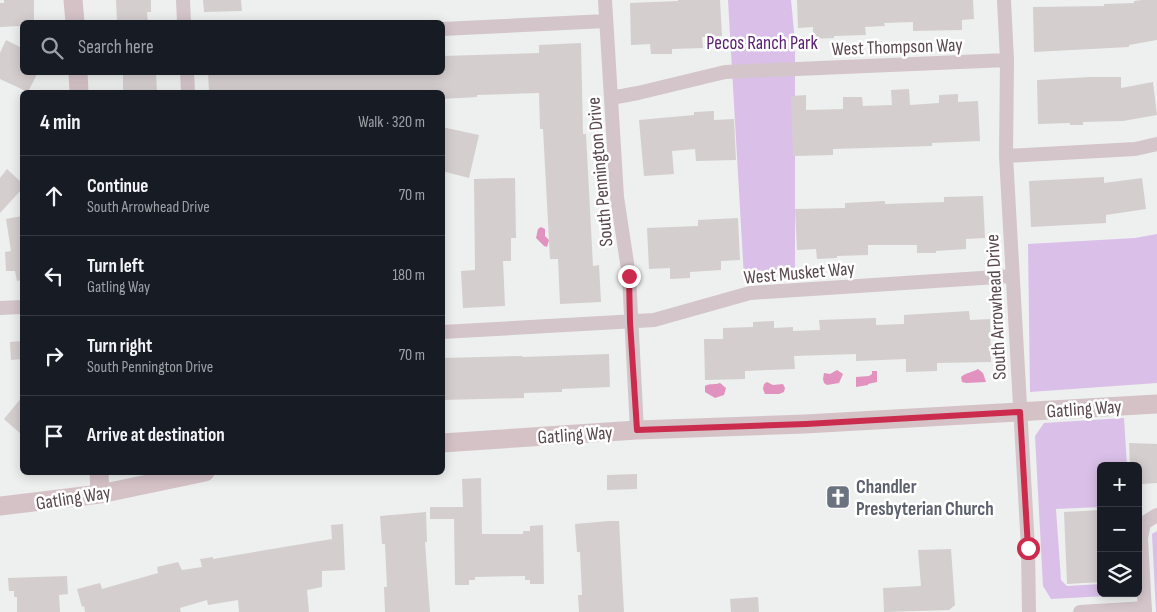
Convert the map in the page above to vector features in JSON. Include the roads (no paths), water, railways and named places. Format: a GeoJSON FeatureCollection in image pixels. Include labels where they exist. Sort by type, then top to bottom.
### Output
{"type":"FeatureCollection","features":[{"type":"Feature","properties":{"kind":"street"},"geometry":{"type":"LineString","coordinates":[[73,0],[75,20]]}},
{"type":"Feature","properties":{"kind":"street"},"geometry":{"type":"LineString","coordinates":[[182,0],[184,20]]}},
{"type":"Feature","properties":{"kind":"street","name":"South Pennington Drive"},"geometry":{"type":"LineString","coordinates":[[605,0],[617,197],[629,276],[637,430]]}},
{"type":"Feature","properties":{"kind":"street","name":"South Arrowhead Drive"},"geometry":{"type":"LineString","coordinates":[[1004,0],[1007,60],[1006,156],[1028,548],[1029,612]]}},
{"type":"Feature","properties":{"kind":"street"},"geometry":{"type":"LineString","coordinates":[[445,29],[606,21]]}},
{"type":"Feature","properties":{"kind":"street","name":"West Thompson Way"},"geometry":{"type":"LineString","coordinates":[[610,98],[725,72],[1007,60]]}},
{"type":"Feature","properties":{"kind":"street"},"geometry":{"type":"LineString","coordinates":[[78,75],[79,90]]}},
{"type":"Feature","properties":{"kind":"street"},"geometry":{"type":"LineString","coordinates":[[186,75],[188,90]]}},
{"type":"Feature","properties":{"kind":"street"},"geometry":{"type":"LineString","coordinates":[[1006,156],[1134,149],[1157,144]]}},
{"type":"Feature","properties":{"kind":"street","name":"West Musket Way"},"geometry":{"type":"LineString","coordinates":[[445,332],[654,320],[750,293],[1012,276]]}},
{"type":"Feature","properties":{"kind":"street"},"geometry":{"type":"LineString","coordinates":[[0,308],[20,307]]}},
{"type":"Feature","properties":{"kind":"street","name":"Gatling Way"},"geometry":{"type":"LineString","coordinates":[[445,443],[637,430],[806,424],[1157,404]]}},
{"type":"Feature","properties":{"kind":"street"},"geometry":{"type":"LineString","coordinates":[[99,475],[100,494]]}},
{"type":"Feature","properties":{"kind":"street","name":"Gatling Way"},"geometry":{"type":"LineString","coordinates":[[0,506],[100,494],[190,475]]}},
{"type":"Feature","properties":{"kind":"street"},"geometry":{"type":"LineString","coordinates":[[1080,612],[1145,610],[1141,538],[1144,523],[1157,516]]}},
{"type":"Feature","properties":{"kind":"place","name":"Chandler Presbyterian Church"},"geometry":{"type":"Point","coordinates":[838,497]}},
{"type":"Feature","properties":{"kind":"park label","name":"Pecos Ranch Park"},"geometry":{"type":"Point","coordinates":[762,42]}}]}
